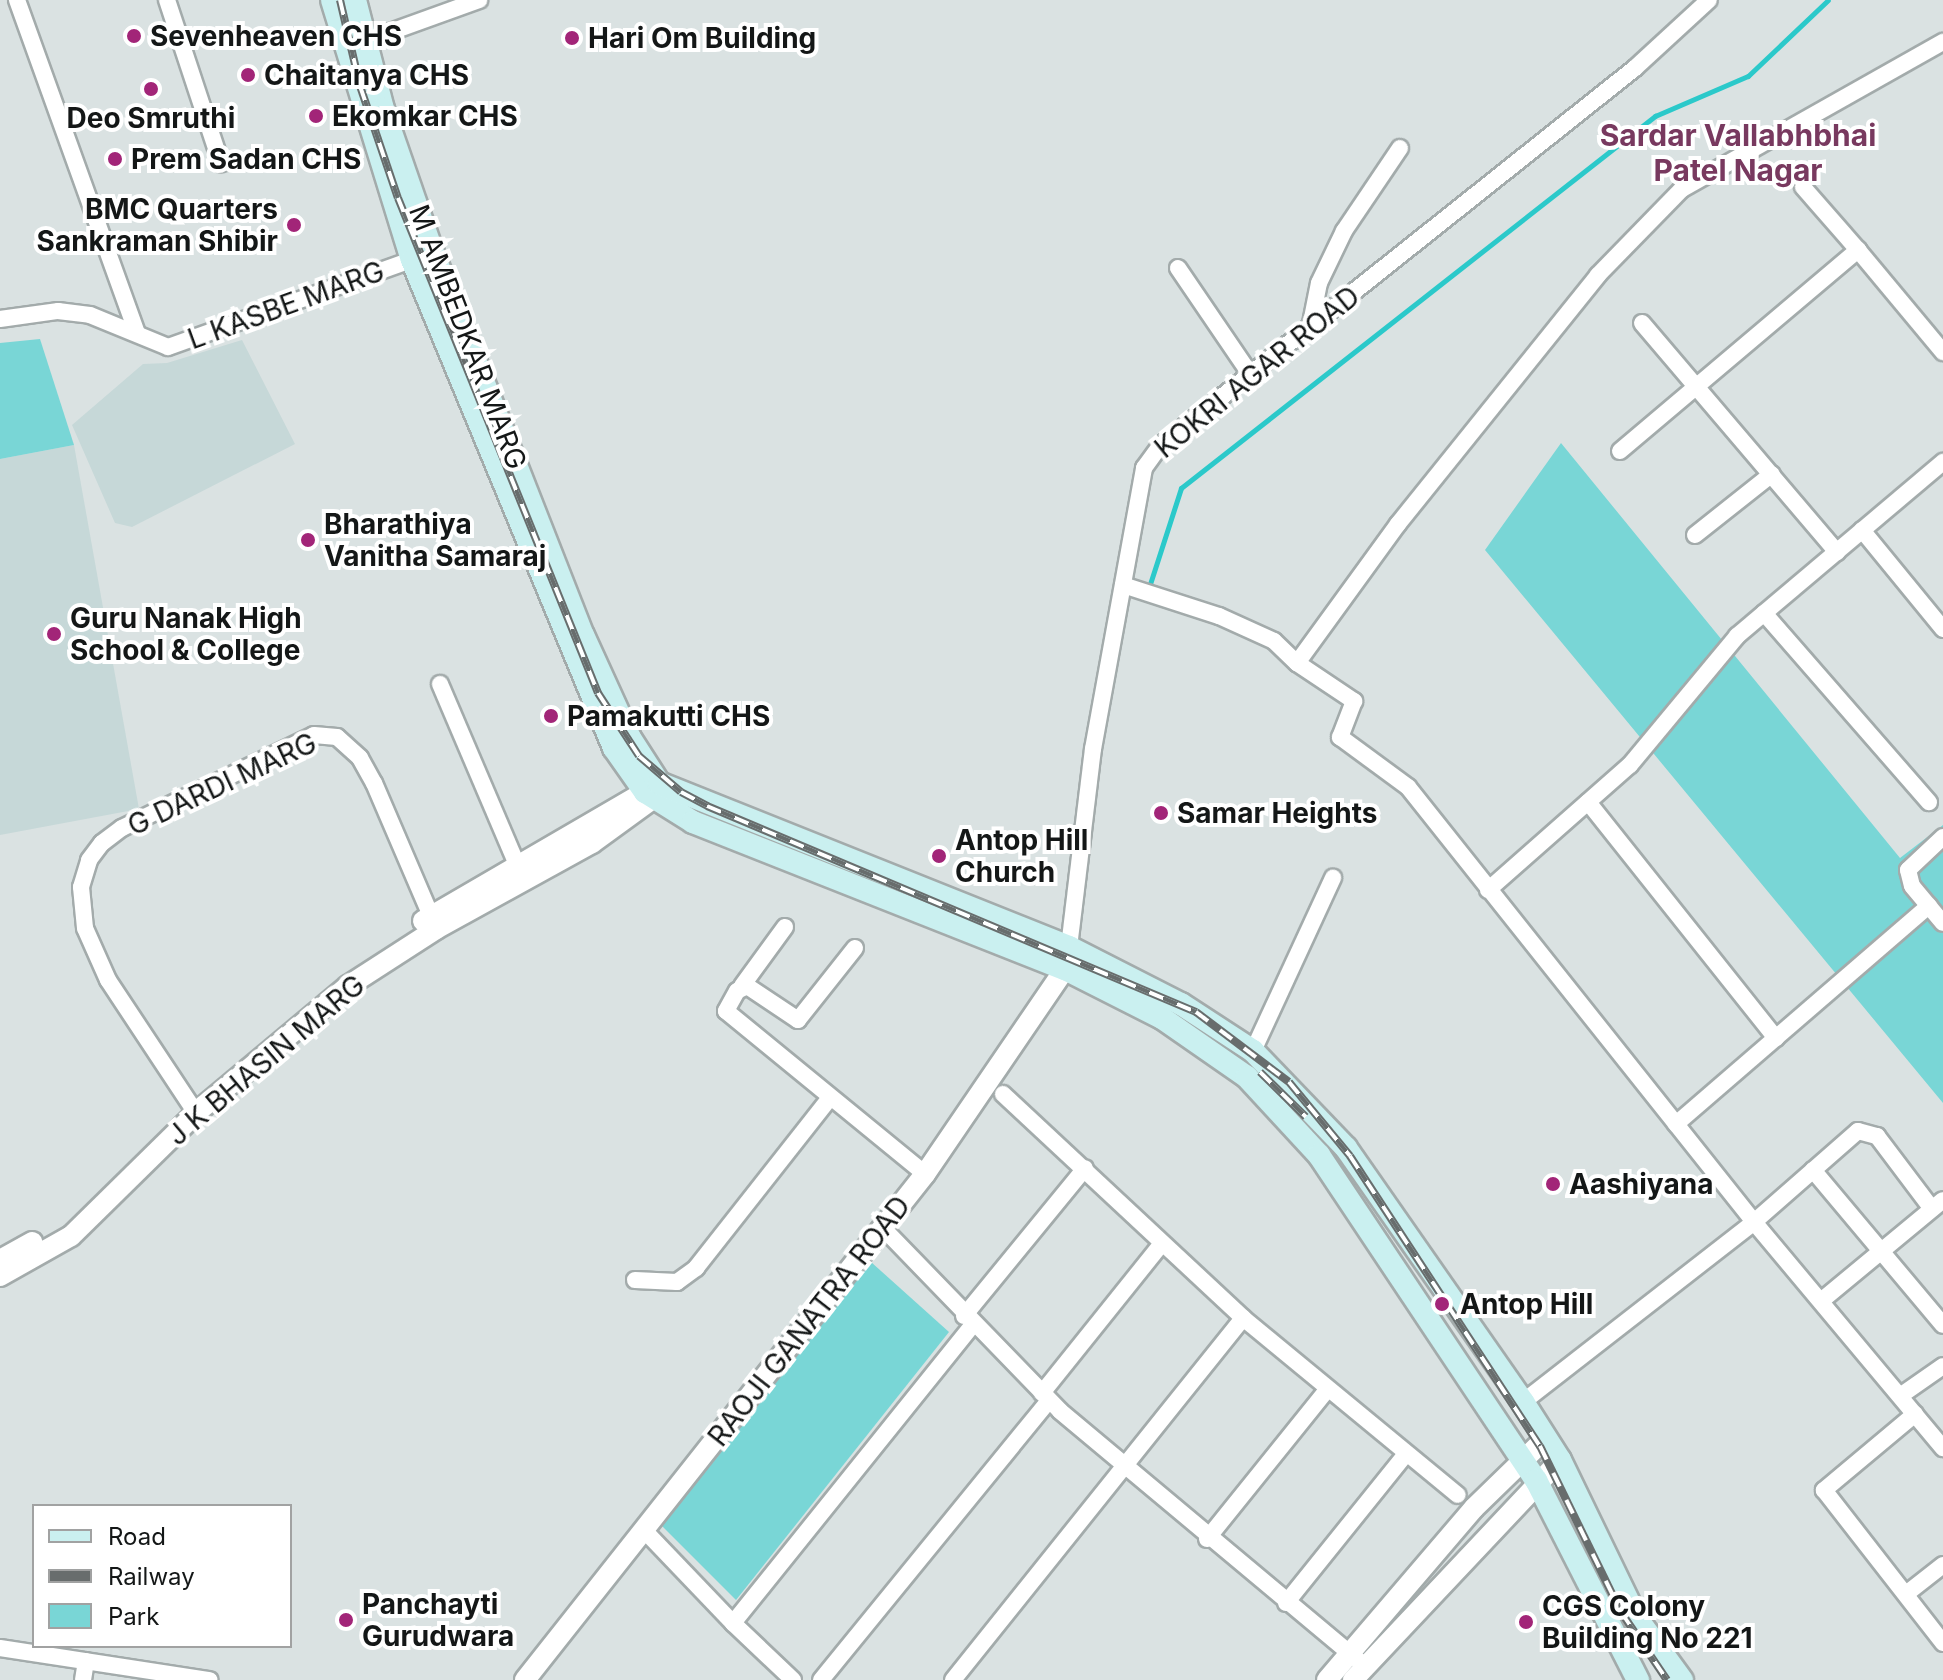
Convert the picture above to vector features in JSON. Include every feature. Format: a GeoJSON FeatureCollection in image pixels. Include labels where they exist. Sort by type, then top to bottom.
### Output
{"type":"FeatureCollection","features":[{"type":"Feature","properties":{"kind":"main road"},"geometry":{"type":"LineString","coordinates":[[332,0],[356,44]]}},
{"type":"Feature","properties":{"kind":"main road","name":"M AMBEDKAR MARG"},"geometry":{"type":"LineString","coordinates":[[355,0],[356,44],[383,109],[423,256],[583,635],[657,791]]}},
{"type":"Feature","properties":{"kind":"main road"},"geometry":{"type":"LineString","coordinates":[[657,791],[1181,1004],[1253,1051],[1346,1148],[1523,1402],[1560,1460],[1636,1617],[1682,1680]]}},
{"type":"Feature","properties":{"kind":"main road"},"geometry":{"type":"LineString","coordinates":[[1067,958],[1247,1077],[1319,1155],[1536,1480],[1638,1680]]}},
{"type":"Feature","properties":{"kind":"main road"},"geometry":{"type":"LineString","coordinates":[[1371,1229],[1392,1215]]}},
{"type":"Feature","properties":{"kind":"street"},"geometry":{"type":"LineString","coordinates":[[17,0],[137,333]]}},
{"type":"Feature","properties":{"kind":"street"},"geometry":{"type":"LineString","coordinates":[[167,0],[221,163]]}},
{"type":"Feature","properties":{"kind":"street"},"geometry":{"type":"LineString","coordinates":[[356,44],[479,0]]}},
{"type":"Feature","properties":{"kind":"street","name":"KOKRI AGAR ROAD"},"geometry":{"type":"LineString","coordinates":[[1067,958],[1093,749],[1144,468],[1160,446],[1635,68],[1709,0]]}},
{"type":"Feature","properties":{"kind":"street"},"geometry":{"type":"LineString","coordinates":[[1297,663],[1398,524],[1598,275],[1682,189],[1943,42]]}},
{"type":"Feature","properties":{"kind":"street"},"geometry":{"type":"LineString","coordinates":[[1310,328],[1319,283],[1344,231],[1400,148]]}},
{"type":"Feature","properties":{"kind":"street"},"geometry":{"type":"LineString","coordinates":[[1803,187],[1943,352]]}},
{"type":"Feature","properties":{"kind":"street"},"geometry":{"type":"LineString","coordinates":[[1620,451],[1858,250]]}},
{"type":"Feature","properties":{"kind":"street","name":"L KASBE MARG"},"geometry":{"type":"LineString","coordinates":[[0,319],[58,311],[90,315],[168,347],[423,256]]}},
{"type":"Feature","properties":{"kind":"street"},"geometry":{"type":"LineString","coordinates":[[1178,268],[1250,374]]}},
{"type":"Feature","properties":{"kind":"street"},"geometry":{"type":"LineString","coordinates":[[1642,323],[1837,552]]}},
{"type":"Feature","properties":{"kind":"street"},"geometry":{"type":"LineString","coordinates":[[1488,890],[1630,765],[1737,636],[1943,462]]}},
{"type":"Feature","properties":{"kind":"street"},"geometry":{"type":"LineString","coordinates":[[1695,535],[1772,474]]}},
{"type":"Feature","properties":{"kind":"street"},"geometry":{"type":"LineString","coordinates":[[1862,530],[1943,629]]}},
{"type":"Feature","properties":{"kind":"street"},"geometry":{"type":"LineString","coordinates":[[1123,585],[1219,616],[1274,641],[1297,663],[1354,701],[1340,737],[1408,787],[1754,1222],[1943,1448]]}},
{"type":"Feature","properties":{"kind":"street"},"geometry":{"type":"LineString","coordinates":[[1764,613],[1929,802]]}},
{"type":"Feature","properties":{"kind":"street"},"geometry":{"type":"LineString","coordinates":[[440,684],[520,872]]}},
{"type":"Feature","properties":{"kind":"street","name":"G DARDI MARG"},"geometry":{"type":"LineString","coordinates":[[192,1109],[108,980],[85,928],[81,887],[89,860],[102,843],[122,828],[314,735],[337,737],[360,758],[374,783],[433,923]]}},
{"type":"Feature","properties":{"kind":"street","name":"J K BHASIN MARG"},"geometry":{"type":"LineString","coordinates":[[0,1276],[71,1236],[85,1213],[310,998],[520,872],[592,843],[657,791]]}},
{"type":"Feature","properties":{"kind":"street"},"geometry":{"type":"LineString","coordinates":[[1588,802],[1776,1038]]}},
{"type":"Feature","properties":{"kind":"street"},"geometry":{"type":"LineString","coordinates":[[1943,837],[1908,870],[1912,886],[1943,923]]}},
{"type":"Feature","properties":{"kind":"street"},"geometry":{"type":"LineString","coordinates":[[1253,1051],[1333,878]]}},
{"type":"Feature","properties":{"kind":"street"},"geometry":{"type":"LineString","coordinates":[[1676,1124],[1929,906]]}},
{"type":"Feature","properties":{"kind":"street"},"geometry":{"type":"LineString","coordinates":[[785,927],[726,1007],[728,1017],[925,1174]]}},
{"type":"Feature","properties":{"kind":"street"},"geometry":{"type":"LineString","coordinates":[[742,986],[798,1020],[855,948]]}},
{"type":"Feature","properties":{"kind":"street","name":"RAOJI GANATRA ROAD"},"geometry":{"type":"LineString","coordinates":[[525,1680],[925,1174],[1067,958]]}},
{"type":"Feature","properties":{"kind":"street"},"geometry":{"type":"LineString","coordinates":[[1003,1094],[1243,1318],[1458,1495]]}},
{"type":"Feature","properties":{"kind":"street"},"geometry":{"type":"LineString","coordinates":[[635,1280],[677,1282],[696,1268],[829,1099]]}},
{"type":"Feature","properties":{"kind":"street"},"geometry":{"type":"LineString","coordinates":[[1523,1402],[1754,1222],[1858,1131],[1866,1130],[1885,1145],[1938,1205],[1821,1301]]}},
{"type":"Feature","properties":{"kind":"street"},"geometry":{"type":"LineString","coordinates":[[733,1623],[1085,1168]]}},
{"type":"Feature","properties":{"kind":"street"},"geometry":{"type":"LineString","coordinates":[[1813,1170],[1943,1325]]}},
{"type":"Feature","properties":{"kind":"street","name":"J K BHASIN MARG"},"geometry":{"type":"LineString","coordinates":[[0,1260],[85,1213]]}},
{"type":"Feature","properties":{"kind":"street"},"geometry":{"type":"LineString","coordinates":[[882,1227],[968,1320],[1045,1396],[1207,1539],[1349,1653],[1359,1673],[1536,1480],[1560,1460]]}},
{"type":"Feature","properties":{"kind":"street"},"geometry":{"type":"LineString","coordinates":[[821,1680],[1162,1243]]}},
{"type":"Feature","properties":{"kind":"street"},"geometry":{"type":"LineString","coordinates":[[953,1680],[1243,1318]]}},
{"type":"Feature","properties":{"kind":"street"},"geometry":{"type":"LineString","coordinates":[[1900,1396],[1943,1366]]}},
{"type":"Feature","properties":{"kind":"street"},"geometry":{"type":"LineString","coordinates":[[1207,1539],[1327,1390]]}},
{"type":"Feature","properties":{"kind":"street"},"geometry":{"type":"LineString","coordinates":[[1915,1414],[1824,1490],[1943,1643]]}},
{"type":"Feature","properties":{"kind":"street"},"geometry":{"type":"LineString","coordinates":[[1327,1680],[1520,1459],[1546,1438]]}},
{"type":"Feature","properties":{"kind":"street"},"geometry":{"type":"LineString","coordinates":[[1286,1603],[1406,1454]]}},
{"type":"Feature","properties":{"kind":"street"},"geometry":{"type":"LineString","coordinates":[[644,1530],[793,1680]]}},
{"type":"Feature","properties":{"kind":"street"},"geometry":{"type":"LineString","coordinates":[[1906,1594],[1943,1565]]}},
{"type":"Feature","properties":{"kind":"street"},"geometry":{"type":"LineString","coordinates":[[0,1648],[210,1680]]}},
{"type":"Feature","properties":{"kind":"street"},"geometry":{"type":"LineString","coordinates":[[83,1680],[86,1661]]}},
{"type":"Feature","properties":{"kind":"shaded area"},"geometry":{"type":"Polygon","coordinates":[[[242,340],[295,444],[132,527],[115,523],[72,425],[143,364],[167,363],[242,340]]]}},
{"type":"Feature","properties":{"kind":"shaded area","name":"Guru Nanak High School & College"},"geometry":{"type":"Polygon","coordinates":[[[74,445],[139,809],[0,835],[0,459],[74,445]]]}},
{"type":"Feature","properties":{"kind":"green space"},"geometry":{"type":"Polygon","coordinates":[[[40,339],[74,445],[0,459],[0,343],[40,339]]]}},
{"type":"Feature","properties":{"kind":"green space"},"geometry":{"type":"Polygon","coordinates":[[[1561,443],[1900,858],[1943,825],[1943,1103],[1485,550],[1561,443]]]}},
{"type":"Feature","properties":{"kind":"green space"},"geometry":{"type":"Polygon","coordinates":[[[871,1262],[949,1332],[736,1600],[661,1525],[871,1262]]]}},
{"type":"Feature","properties":{"kind":"waterway"},"geometry":{"type":"LineString","coordinates":[[1150,584],[1181,488],[1655,116],[1748,76],[1828,0]]}},
{"type":"Feature","properties":{"kind":"railway"},"geometry":{"type":"LineString","coordinates":[[340,0],[360,86],[398,198],[598,693],[639,756],[681,792],[707,806],[1196,1012],[1289,1082],[1350,1156],[1540,1446],[1621,1612],[1667,1680]]}},
{"type":"Feature","properties":{"kind":"railway"},"geometry":{"type":"LineString","coordinates":[[1260,1072],[1306,1117]]}},
{"type":"Feature","properties":{"kind":"place","name":"Sevenheaven CHS"},"geometry":{"type":"Point","coordinates":[134,36]}},
{"type":"Feature","properties":{"kind":"place","name":"Hari Om Building"},"geometry":{"type":"Point","coordinates":[572,38]}},
{"type":"Feature","properties":{"kind":"place","name":"Chaitanya CHS"},"geometry":{"type":"Point","coordinates":[248,75]}},
{"type":"Feature","properties":{"kind":"place","name":"Deo Smruthi"},"geometry":{"type":"Point","coordinates":[151,89]}},
{"type":"Feature","properties":{"kind":"place","name":"Ekomkar CHS"},"geometry":{"type":"Point","coordinates":[316,116]}},
{"type":"Feature","properties":{"kind":"place","name":"Prem Sadan CHS"},"geometry":{"type":"Point","coordinates":[115,159]}},
{"type":"Feature","properties":{"kind":"place","name":"BMC Quarters Sankraman Shibir"},"geometry":{"type":"Point","coordinates":[294,225]}},
{"type":"Feature","properties":{"kind":"place","name":"Bharathiya Vanitha Samaraj"},"geometry":{"type":"Point","coordinates":[308,540]}},
{"type":"Feature","properties":{"kind":"place","name":"Guru Nanak High School & College"},"geometry":{"type":"Point","coordinates":[54,634]}},
{"type":"Feature","properties":{"kind":"place","name":"Pamakutti CHS"},"geometry":{"type":"Point","coordinates":[551,716]}},
{"type":"Feature","properties":{"kind":"place","name":"Samar Heights"},"geometry":{"type":"Point","coordinates":[1161,813]}},
{"type":"Feature","properties":{"kind":"place","name":"Antop Hill Church"},"geometry":{"type":"Point","coordinates":[939,856]}},
{"type":"Feature","properties":{"kind":"place","name":"Aashiyana"},"geometry":{"type":"Point","coordinates":[1553,1184]}},
{"type":"Feature","properties":{"kind":"place","name":"Antop Hill"},"geometry":{"type":"Point","coordinates":[1442,1304]}},
{"type":"Feature","properties":{"kind":"place","name":"Panchayti Gurudwara"},"geometry":{"type":"Point","coordinates":[346,1620]}},
{"type":"Feature","properties":{"kind":"place","name":"CGS Colony Building No 221"},"geometry":{"type":"Point","coordinates":[1526,1622]}},
{"type":"Feature","properties":{"kind":"district","name":"Sardar Vallabhbhai Patel Nagar"},"geometry":{"type":"Point","coordinates":[1738,152]}}]}
